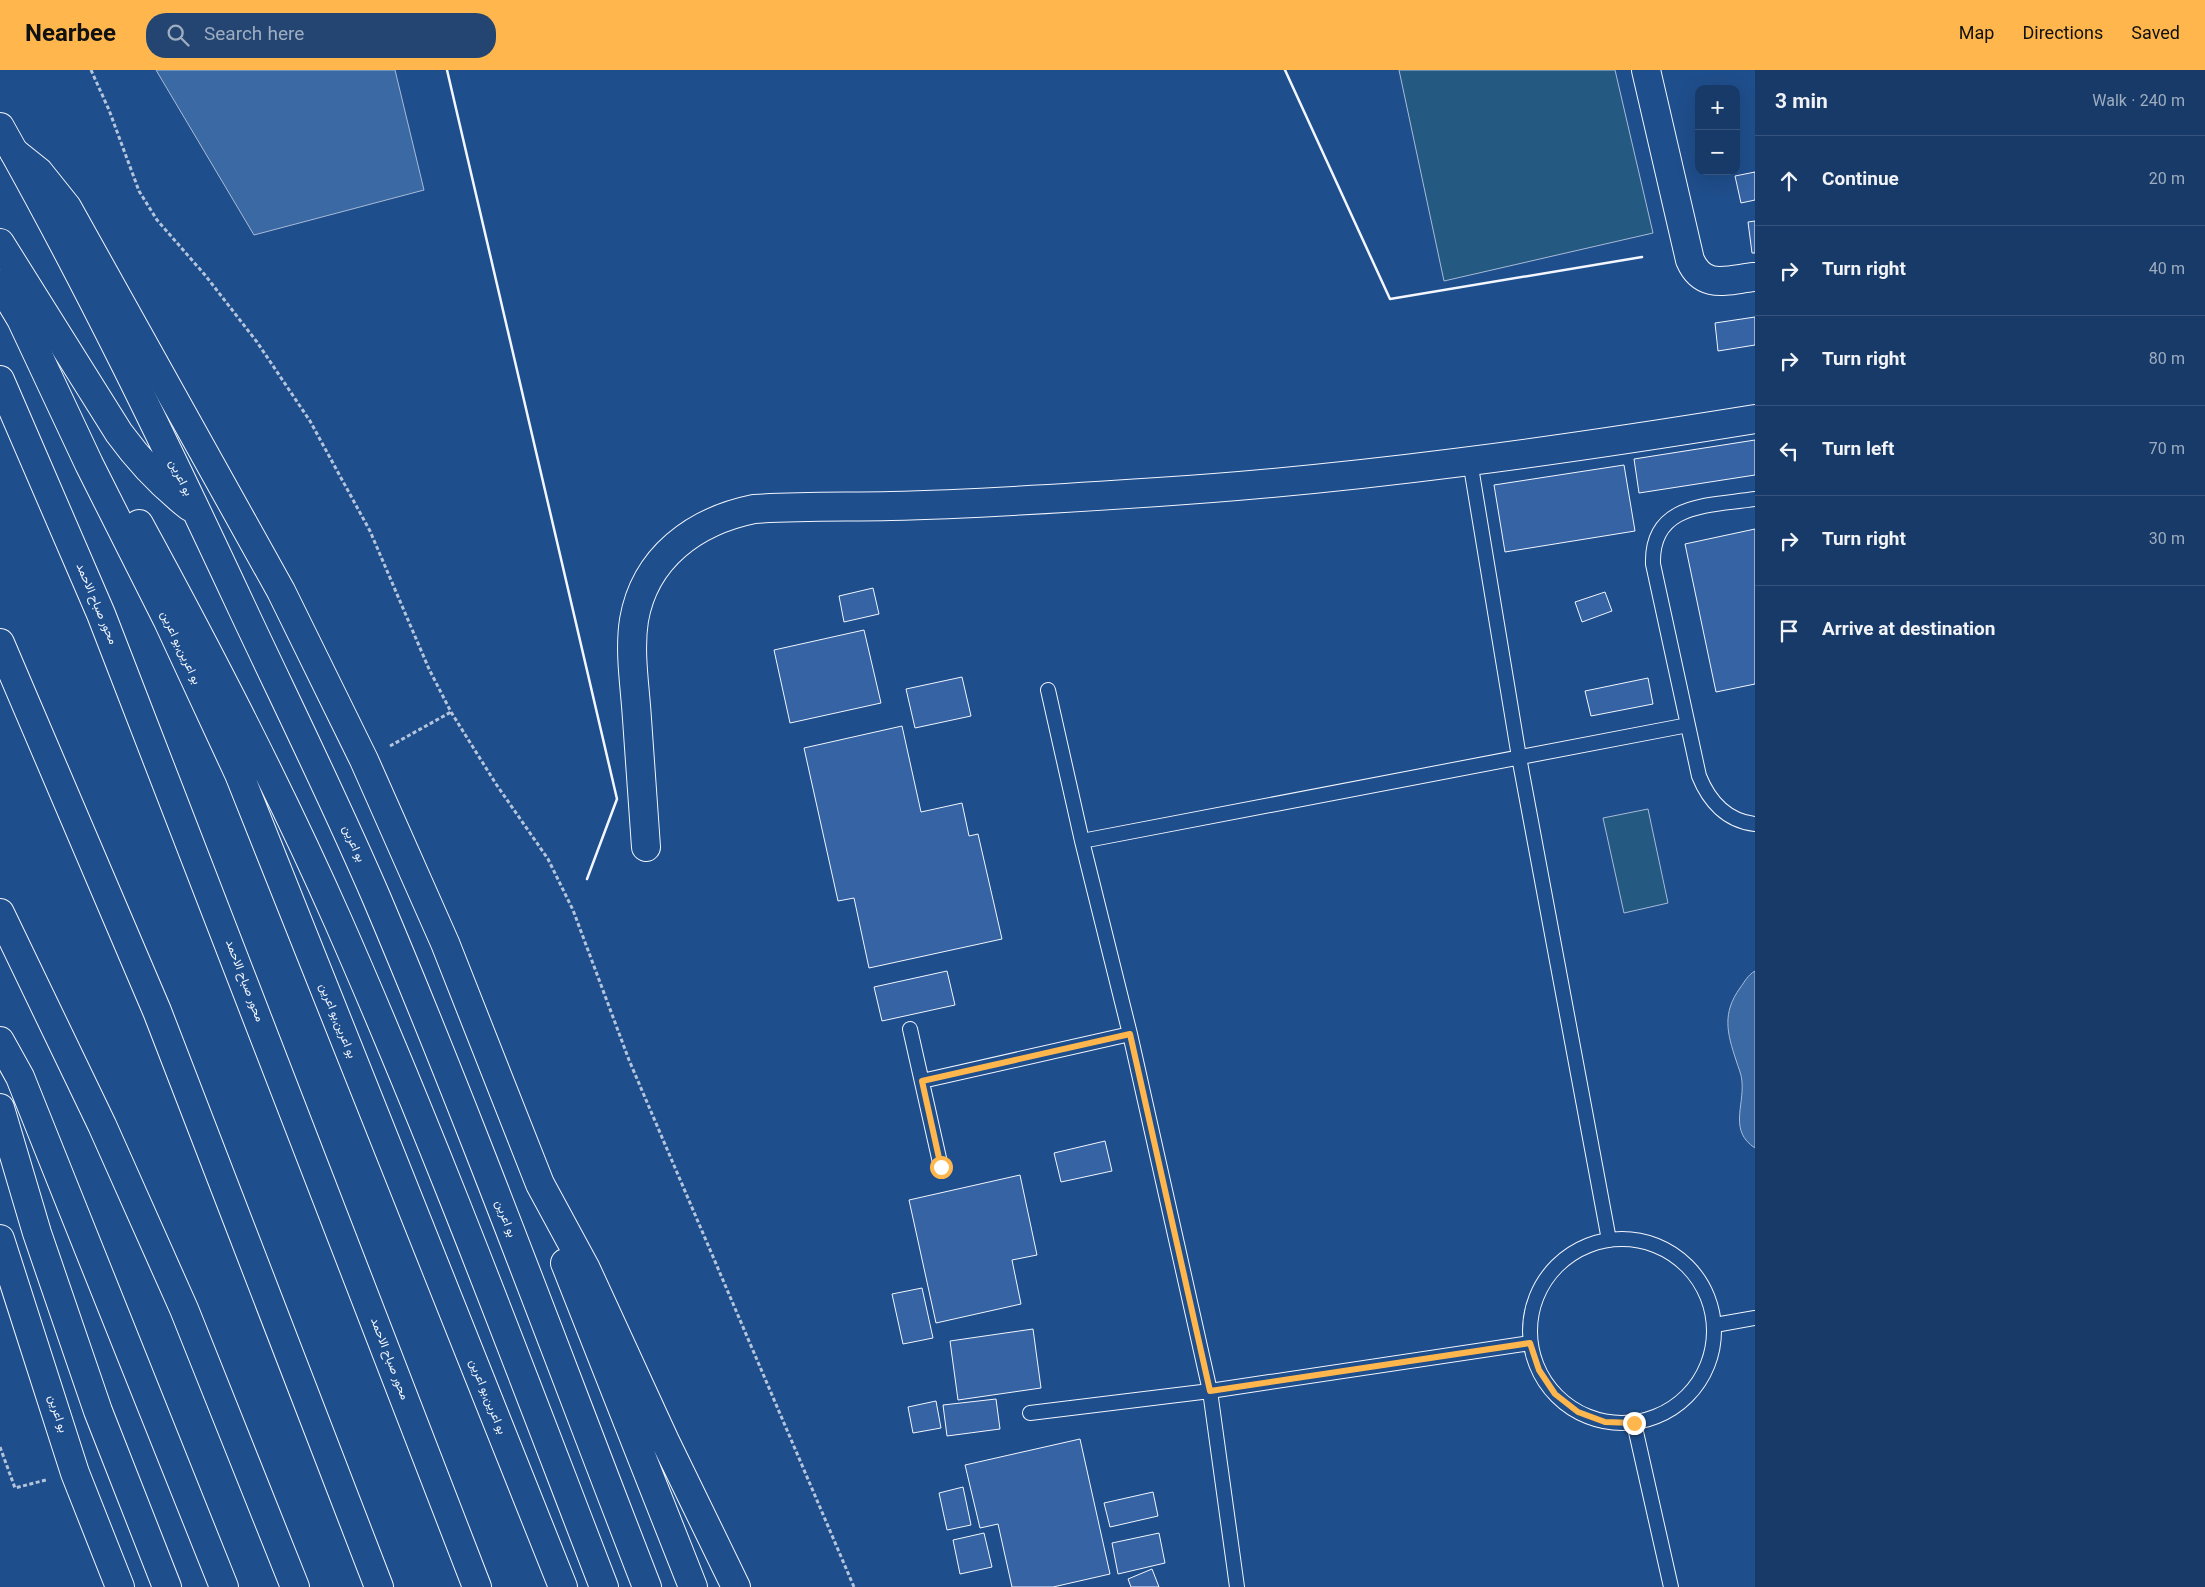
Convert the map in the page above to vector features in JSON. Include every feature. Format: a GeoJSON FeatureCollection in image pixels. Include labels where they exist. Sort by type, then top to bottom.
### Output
{"type":"FeatureCollection","features":[{"type":"Feature","properties":{"kind":"main road"},"geometry":{"type":"LineString","coordinates":[[1646,70],[1690,260],[1695,272],[1706,280],[1720,281],[1754,277]]}},
{"type":"Feature","properties":{"kind":"main road","name":"بو اعرين"},"geometry":{"type":"LineString","coordinates":[[0,127],[91,298],[197,513],[345,826],[380,906],[468,1124],[647,1587]]}},
{"type":"Feature","properties":{"kind":"main road"},"geometry":{"type":"LineString","coordinates":[[14,152],[39,172],[66,207],[281,591],[364,760],[445,943],[540,1184],[586,1269],[665,1441],[736,1587]]}},
{"type":"Feature","properties":{"kind":"main road"},"geometry":{"type":"LineString","coordinates":[[0,243],[128,446],[161,484],[197,513]]}},
{"type":"Feature","properties":{"kind":"main road"},"geometry":{"type":"LineString","coordinates":[[0,284],[21,319],[89,464],[102,471],[118,488],[200,634],[274,784],[334,912],[475,1251],[604,1587]]}},
{"type":"Feature","properties":{"kind":"main road","name":"محور صباح الاحمد"},"geometry":{"type":"LineString","coordinates":[[0,380],[101,614],[477,1587]]}},
{"type":"Feature","properties":{"kind":"main road"},"geometry":{"type":"LineString","coordinates":[[646,848],[633,662],[634,619],[640,598],[661,561],[693,531],[712,521],[733,513],[754,509],[987,502],[1161,492],[1315,478],[1470,461],[1755,419]]}},
{"type":"Feature","properties":{"kind":"main road","name":"بو اعرين,بو اعرين"},"geometry":{"type":"LineString","coordinates":[[89,464],[168,621],[239,774],[563,1587]]}},
{"type":"Feature","properties":{"kind":"main road"},"geometry":{"type":"LineString","coordinates":[[0,643],[157,1011],[379,1587]]}},
{"type":"Feature","properties":{"kind":"main road"},"geometry":{"type":"LineString","coordinates":[[5,924],[102,1125],[184,1309],[295,1587]]}},
{"type":"Feature","properties":{"kind":"main road"},"geometry":{"type":"LineString","coordinates":[[0,1040],[20,1077],[39,1123],[224,1587]]}},
{"type":"Feature","properties":{"kind":"main road"},"geometry":{"type":"LineString","coordinates":[[0,1108],[37,1234],[98,1411],[167,1587]]}},
{"type":"Feature","properties":{"kind":"main road"},"geometry":{"type":"LineString","coordinates":[[560,1220],[560,1242],[563,1260],[693,1587]]}},
{"type":"Feature","properties":{"kind":"main road","name":"بو اعرين"},"geometry":{"type":"LineString","coordinates":[[0,1239],[75,1473],[120,1587]]}},
{"type":"Feature","properties":{"kind":"lane"},"geometry":{"type":"LineString","coordinates":[[1470,461],[1519,757],[1609,1240]]}},
{"type":"Feature","properties":{"kind":"lane"},"geometry":{"type":"LineString","coordinates":[[1755,499],[1688,510],[1670,520],[1657,536],[1653,550],[1653,564],[1699,776],[1706,792],[1717,806],[1731,817],[1755,824]]}},
{"type":"Feature","properties":{"kind":"lane"},"geometry":{"type":"LineString","coordinates":[[1048,690],[1082,841],[1130,1034],[1210,1391],[1237,1587]]}},
{"type":"Feature","properties":{"kind":"lane"},"geometry":{"type":"LineString","coordinates":[[1082,841],[1688,725]]}},
{"type":"Feature","properties":{"kind":"lane"},"geometry":{"type":"LineString","coordinates":[[910,1029],[941,1167]]}},
{"type":"Feature","properties":{"kind":"lane"},"geometry":{"type":"LineString","coordinates":[[922,1081],[1130,1034]]}},
{"type":"Feature","properties":{"kind":"lane"},"geometry":{"type":"LineString","coordinates":[[1609,1240],[1639,1241],[1668,1251],[1692,1270],[1708,1295],[1715,1325],[1711,1359],[1694,1390],[1667,1412],[1634,1423],[1605,1422],[1578,1412],[1555,1394],[1539,1370],[1530,1343],[1531,1314],[1541,1287],[1558,1265],[1581,1249],[1609,1240]]}},
{"type":"Feature","properties":{"kind":"lane"},"geometry":{"type":"LineString","coordinates":[[1715,1325],[1755,1318]]}},
{"type":"Feature","properties":{"kind":"lane"},"geometry":{"type":"LineString","coordinates":[[1030,1413],[1210,1391],[1530,1343]]}},
{"type":"Feature","properties":{"kind":"lane"},"geometry":{"type":"LineString","coordinates":[[1634,1423],[1671,1587]]}},
{"type":"Feature","properties":{"kind":"path"},"geometry":{"type":"LineString","coordinates":[[91,70],[109,110],[139,191],[157,220],[205,275],[256,342],[310,421],[370,530],[429,669],[451,712],[496,784],[548,859],[573,910],[625,1052],[854,1587]]}},
{"type":"Feature","properties":{"kind":"path"},"geometry":{"type":"LineString","coordinates":[[364,760],[451,712]]}},
{"type":"Feature","properties":{"kind":"path"},"geometry":{"type":"LineString","coordinates":[[0,1447],[15,1488],[75,1473]]}},
{"type":"Feature","properties":{"kind":"shaded area"},"geometry":{"type":"Polygon","coordinates":[[[156,70],[395,70],[424,190],[254,235],[156,70]]]}},
{"type":"Feature","properties":{"kind":"shaded area"},"geometry":{"type":"Polygon","coordinates":[[[1399,70],[1615,70],[1653,233],[1444,281],[1399,70]]]}},
{"type":"Feature","properties":{"kind":"shaded area"},"geometry":{"type":"Polygon","coordinates":[[[1648,809],[1668,903],[1624,913],[1603,818],[1648,809]]]}},
{"type":"Feature","properties":{"kind":"shaded area"},"geometry":{"type":"Polygon","coordinates":[[[1755,971],[1755,1148],[1742,1134],[1740,1126],[1742,1079],[1730,1041],[1728,1015],[1734,997],[1750,974],[1755,971]]]}},
{"type":"Feature","properties":{"kind":"building"},"geometry":{"type":"Polygon","coordinates":[[[1755,172],[1755,200],[1741,203],[1735,176],[1755,172]]]}},
{"type":"Feature","properties":{"kind":"building"},"geometry":{"type":"Polygon","coordinates":[[[1755,221],[1755,253],[1752,253],[1748,222],[1755,221]]]}},
{"type":"Feature","properties":{"kind":"building"},"geometry":{"type":"Polygon","coordinates":[[[1755,317],[1755,345],[1718,351],[1715,323],[1755,317]]]}},
{"type":"Feature","properties":{"kind":"building"},"geometry":{"type":"Polygon","coordinates":[[[1755,440],[1755,475],[1639,493],[1634,459],[1755,440]]]}},
{"type":"Feature","properties":{"kind":"building"},"geometry":{"type":"Polygon","coordinates":[[[1624,465],[1635,531],[1505,552],[1494,485],[1624,465]]]}},
{"type":"Feature","properties":{"kind":"building"},"geometry":{"type":"Polygon","coordinates":[[[1755,529],[1755,684],[1716,692],[1685,544],[1755,529]]]}},
{"type":"Feature","properties":{"kind":"building"},"geometry":{"type":"Polygon","coordinates":[[[873,588],[879,614],[844,622],[839,596],[873,588]]]}},
{"type":"Feature","properties":{"kind":"building"},"geometry":{"type":"Polygon","coordinates":[[[1605,592],[1612,611],[1582,622],[1575,602],[1605,592]]]}},
{"type":"Feature","properties":{"kind":"building"},"geometry":{"type":"Polygon","coordinates":[[[864,630],[881,703],[790,723],[774,650],[864,630]]]}},
{"type":"Feature","properties":{"kind":"building"},"geometry":{"type":"Polygon","coordinates":[[[962,677],[971,716],[915,728],[906,689],[962,677]]]}},
{"type":"Feature","properties":{"kind":"building"},"geometry":{"type":"Polygon","coordinates":[[[1648,678],[1653,704],[1591,716],[1585,691],[1648,678]]]}},
{"type":"Feature","properties":{"kind":"building"},"geometry":{"type":"Polygon","coordinates":[[[902,726],[921,812],[962,803],[969,836],[978,834],[1002,939],[869,968],[854,898],[838,901],[804,748],[902,726]]]}},
{"type":"Feature","properties":{"kind":"building"},"geometry":{"type":"Polygon","coordinates":[[[947,971],[955,1005],[882,1021],[874,987],[947,971]]]}},
{"type":"Feature","properties":{"kind":"building"},"geometry":{"type":"Polygon","coordinates":[[[1105,1141],[1112,1171],[1061,1182],[1054,1153],[1105,1141]]]}},
{"type":"Feature","properties":{"kind":"building"},"geometry":{"type":"Polygon","coordinates":[[[1020,1175],[1037,1255],[1012,1260],[1021,1304],[936,1323],[909,1200],[1020,1175]]]}},
{"type":"Feature","properties":{"kind":"building"},"geometry":{"type":"Polygon","coordinates":[[[922,1288],[933,1338],[903,1344],[892,1294],[922,1288]]]}},
{"type":"Feature","properties":{"kind":"building"},"geometry":{"type":"Polygon","coordinates":[[[1033,1329],[1041,1388],[958,1400],[950,1341],[1033,1329]]]}},
{"type":"Feature","properties":{"kind":"building"},"geometry":{"type":"Polygon","coordinates":[[[996,1399],[1000,1429],[947,1436],[943,1405],[996,1399]]]}},
{"type":"Feature","properties":{"kind":"building"},"geometry":{"type":"Polygon","coordinates":[[[936,1401],[941,1428],[913,1433],[908,1407],[936,1401]]]}},
{"type":"Feature","properties":{"kind":"building"},"geometry":{"type":"Polygon","coordinates":[[[1080,1439],[1110,1574],[1053,1587],[1012,1587],[998,1524],[980,1528],[965,1465],[1080,1439]]]}},
{"type":"Feature","properties":{"kind":"building"},"geometry":{"type":"Polygon","coordinates":[[[963,1487],[971,1525],[947,1530],[939,1493],[963,1487]]]}},
{"type":"Feature","properties":{"kind":"building"},"geometry":{"type":"Polygon","coordinates":[[[1153,1492],[1158,1516],[1110,1527],[1104,1503],[1153,1492]]]}},
{"type":"Feature","properties":{"kind":"building"},"geometry":{"type":"Polygon","coordinates":[[[984,1533],[992,1567],[960,1574],[953,1540],[984,1533]]]}},
{"type":"Feature","properties":{"kind":"building"},"geometry":{"type":"Polygon","coordinates":[[[1159,1533],[1165,1563],[1118,1574],[1112,1543],[1159,1533]]]}},
{"type":"Feature","properties":{"kind":"building"},"geometry":{"type":"Polygon","coordinates":[[[1152,1569],[1159,1587],[1131,1587],[1128,1579],[1152,1569]]]}},
{"type":"Feature","properties":{"kind":"wall"},"geometry":{"type":"LineString","coordinates":[[447,70],[617,799],[587,879]]}},
{"type":"Feature","properties":{"kind":"wall"},"geometry":{"type":"LineString","coordinates":[[1285,70],[1390,299],[1642,257]]}},
{"type":"Feature","properties":{"kind":"route"},"geometry":{"type":"LineString","coordinates":[[941,1167],[922,1081],[1130,1034],[1210,1391],[1530,1343],[1539,1370],[1555,1394],[1578,1412],[1605,1422],[1634,1423]]}}]}
